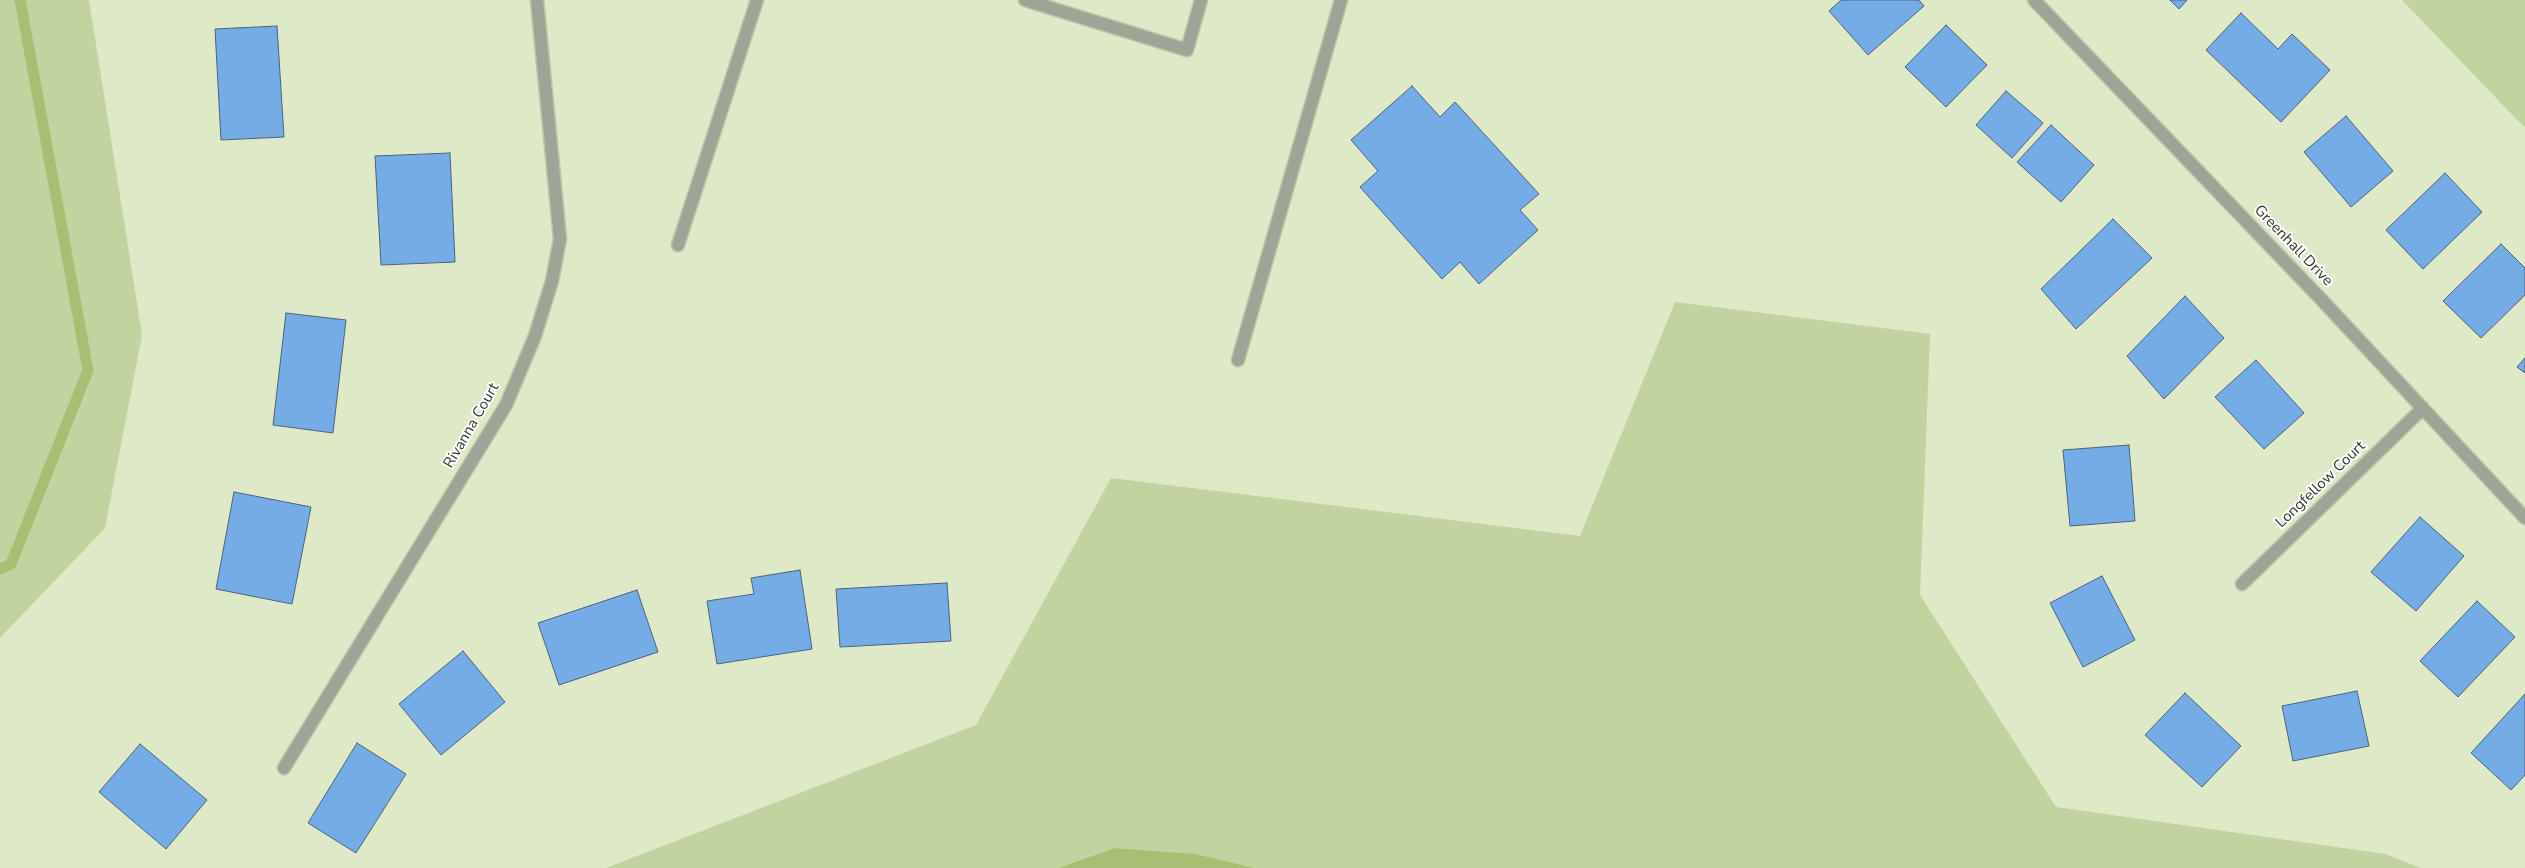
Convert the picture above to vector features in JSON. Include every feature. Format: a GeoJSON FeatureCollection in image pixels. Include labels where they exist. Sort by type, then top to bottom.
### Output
{"type":"FeatureCollection","features":[{"type":"Feature","properties":{"kind":"street","name":"Rivanna Court"},"geometry":{"type":"LineString","coordinates":[[284,768],[506,405],[536,336],[552,281],[560,239],[537,0]]}},
{"type":"Feature","properties":{"kind":"street"},"geometry":{"type":"LineString","coordinates":[[678,245],[756,0]]}},
{"type":"Feature","properties":{"kind":"street"},"geometry":{"type":"LineString","coordinates":[[1025,0],[1186,50],[1201,0]]}},
{"type":"Feature","properties":{"kind":"street"},"geometry":{"type":"LineString","coordinates":[[1238,360],[1342,0]]}},
{"type":"Feature","properties":{"kind":"street","name":"Greenhall Drive"},"geometry":{"type":"LineString","coordinates":[[2034,0],[2319,296],[2525,518]]}},
{"type":"Feature","properties":{"kind":"street","name":"Longfellow Court"},"geometry":{"type":"LineString","coordinates":[[2242,584],[2423,408]]}},
{"type":"Feature","properties":{"kind":"shaded area"},"geometry":{"type":"Polygon","coordinates":[[[0,0],[89,0],[142,335],[105,528],[0,638],[0,0]]]}},
{"type":"Feature","properties":{"kind":"shaded area"},"geometry":{"type":"Polygon","coordinates":[[[2402,0],[2525,0],[2525,128],[2402,0]]]}},
{"type":"Feature","properties":{"kind":"shaded area"},"geometry":{"type":"Polygon","coordinates":[[[1675,302],[1930,334],[1920,595],[2056,807],[2385,854],[2421,868],[1255,868],[1196,854],[1115,848],[1058,868],[606,868],[976,725],[1111,478],[1580,536],[1675,302]]]}},
{"type":"Feature","properties":{"kind":"shaded area"},"geometry":{"type":"Polygon","coordinates":[[[1115,848],[1196,854],[1255,868],[1058,868],[1115,848]]]}},
{"type":"Feature","properties":{"kind":"building"},"geometry":{"type":"Polygon","coordinates":[[[1841,0],[1919,0],[1924,6],[1868,55],[1829,11],[1841,0]]]}},
{"type":"Feature","properties":{"kind":"building"},"geometry":{"type":"Polygon","coordinates":[[[2170,0],[2187,0],[2179,9],[2170,0]]]}},
{"type":"Feature","properties":{"kind":"building"},"geometry":{"type":"Polygon","coordinates":[[[2241,13],[2278,49],[2292,34],[2330,70],[2281,122],[2206,50],[2241,13]]]}},
{"type":"Feature","properties":{"kind":"building"},"geometry":{"type":"Polygon","coordinates":[[[1946,25],[1987,65],[1946,107],[1905,67],[1946,25]]]}},
{"type":"Feature","properties":{"kind":"building"},"geometry":{"type":"Polygon","coordinates":[[[277,26],[284,137],[221,140],[215,29],[277,26]]]}},
{"type":"Feature","properties":{"kind":"building"},"geometry":{"type":"Polygon","coordinates":[[[1412,86],[1440,117],[1455,102],[1539,194],[1520,210],[1538,230],[1479,284],[1460,262],[1442,279],[1360,187],[1378,171],[1351,140],[1412,86]]]}},
{"type":"Feature","properties":{"kind":"building"},"geometry":{"type":"Polygon","coordinates":[[[2006,91],[2043,123],[2012,158],[1976,125],[2006,91]]]}},
{"type":"Feature","properties":{"kind":"building"},"geometry":{"type":"Polygon","coordinates":[[[2346,116],[2393,171],[2351,207],[2304,152],[2346,116]]]}},
{"type":"Feature","properties":{"kind":"building"},"geometry":{"type":"Polygon","coordinates":[[[2051,125],[2094,165],[2061,202],[2017,162],[2051,125]]]}},
{"type":"Feature","properties":{"kind":"building"},"geometry":{"type":"Polygon","coordinates":[[[450,153],[455,262],[381,265],[375,156],[450,153]]]}},
{"type":"Feature","properties":{"kind":"building"},"geometry":{"type":"Polygon","coordinates":[[[2445,173],[2482,212],[2423,269],[2386,230],[2445,173]]]}},
{"type":"Feature","properties":{"kind":"building"},"geometry":{"type":"Polygon","coordinates":[[[2113,219],[2152,258],[2076,329],[2041,289],[2113,219]]]}},
{"type":"Feature","properties":{"kind":"building"},"geometry":{"type":"Polygon","coordinates":[[[2501,244],[2525,268],[2525,295],[2481,338],[2443,301],[2501,244]]]}},
{"type":"Feature","properties":{"kind":"building"},"geometry":{"type":"Polygon","coordinates":[[[2185,296],[2224,338],[2164,399],[2127,356],[2185,296]]]}},
{"type":"Feature","properties":{"kind":"building"},"geometry":{"type":"Polygon","coordinates":[[[286,313],[346,320],[333,433],[273,425],[286,313]]]}},
{"type":"Feature","properties":{"kind":"building"},"geometry":{"type":"Polygon","coordinates":[[[2525,358],[2525,373],[2517,367],[2525,358]]]}},
{"type":"Feature","properties":{"kind":"building"},"geometry":{"type":"Polygon","coordinates":[[[2256,360],[2304,413],[2264,449],[2215,397],[2256,360]]]}},
{"type":"Feature","properties":{"kind":"building"},"geometry":{"type":"Polygon","coordinates":[[[2129,445],[2135,521],[2070,526],[2063,450],[2129,445]]]}},
{"type":"Feature","properties":{"kind":"building"},"geometry":{"type":"Polygon","coordinates":[[[234,492],[311,507],[292,604],[216,589],[234,492]]]}},
{"type":"Feature","properties":{"kind":"building"},"geometry":{"type":"Polygon","coordinates":[[[2420,517],[2464,556],[2416,611],[2371,572],[2420,517]]]}},
{"type":"Feature","properties":{"kind":"building"},"geometry":{"type":"Polygon","coordinates":[[[800,570],[812,649],[717,664],[707,601],[754,594],[751,578],[800,570]]]}},
{"type":"Feature","properties":{"kind":"building"},"geometry":{"type":"Polygon","coordinates":[[[2102,576],[2135,640],[2083,667],[2050,603],[2102,576]]]}},
{"type":"Feature","properties":{"kind":"building"},"geometry":{"type":"Polygon","coordinates":[[[947,583],[951,641],[840,647],[836,589],[947,583]]]}},
{"type":"Feature","properties":{"kind":"building"},"geometry":{"type":"Polygon","coordinates":[[[637,590],[658,652],[559,685],[538,623],[637,590]]]}},
{"type":"Feature","properties":{"kind":"building"},"geometry":{"type":"Polygon","coordinates":[[[2477,601],[2515,637],[2458,697],[2420,661],[2477,601]]]}},
{"type":"Feature","properties":{"kind":"building"},"geometry":{"type":"Polygon","coordinates":[[[463,651],[505,702],[441,755],[399,704],[463,651]]]}},
{"type":"Feature","properties":{"kind":"building"},"geometry":{"type":"Polygon","coordinates":[[[2357,691],[2369,746],[2293,761],[2282,706],[2357,691]]]}},
{"type":"Feature","properties":{"kind":"building"},"geometry":{"type":"Polygon","coordinates":[[[2185,693],[2241,746],[2202,787],[2145,735],[2185,693]]]}},
{"type":"Feature","properties":{"kind":"building"},"geometry":{"type":"Polygon","coordinates":[[[2525,694],[2525,775],[2511,790],[2471,753],[2525,694]]]}},
{"type":"Feature","properties":{"kind":"building"},"geometry":{"type":"Polygon","coordinates":[[[357,743],[406,774],[356,853],[308,823],[357,743]]]}},
{"type":"Feature","properties":{"kind":"building"},"geometry":{"type":"Polygon","coordinates":[[[140,744],[207,800],[166,849],[99,792],[140,744]]]}},
{"type":"Feature","properties":{"kind":"waterway"},"geometry":{"type":"LineString","coordinates":[[0,569],[11,564],[88,370],[20,0]]}}]}
